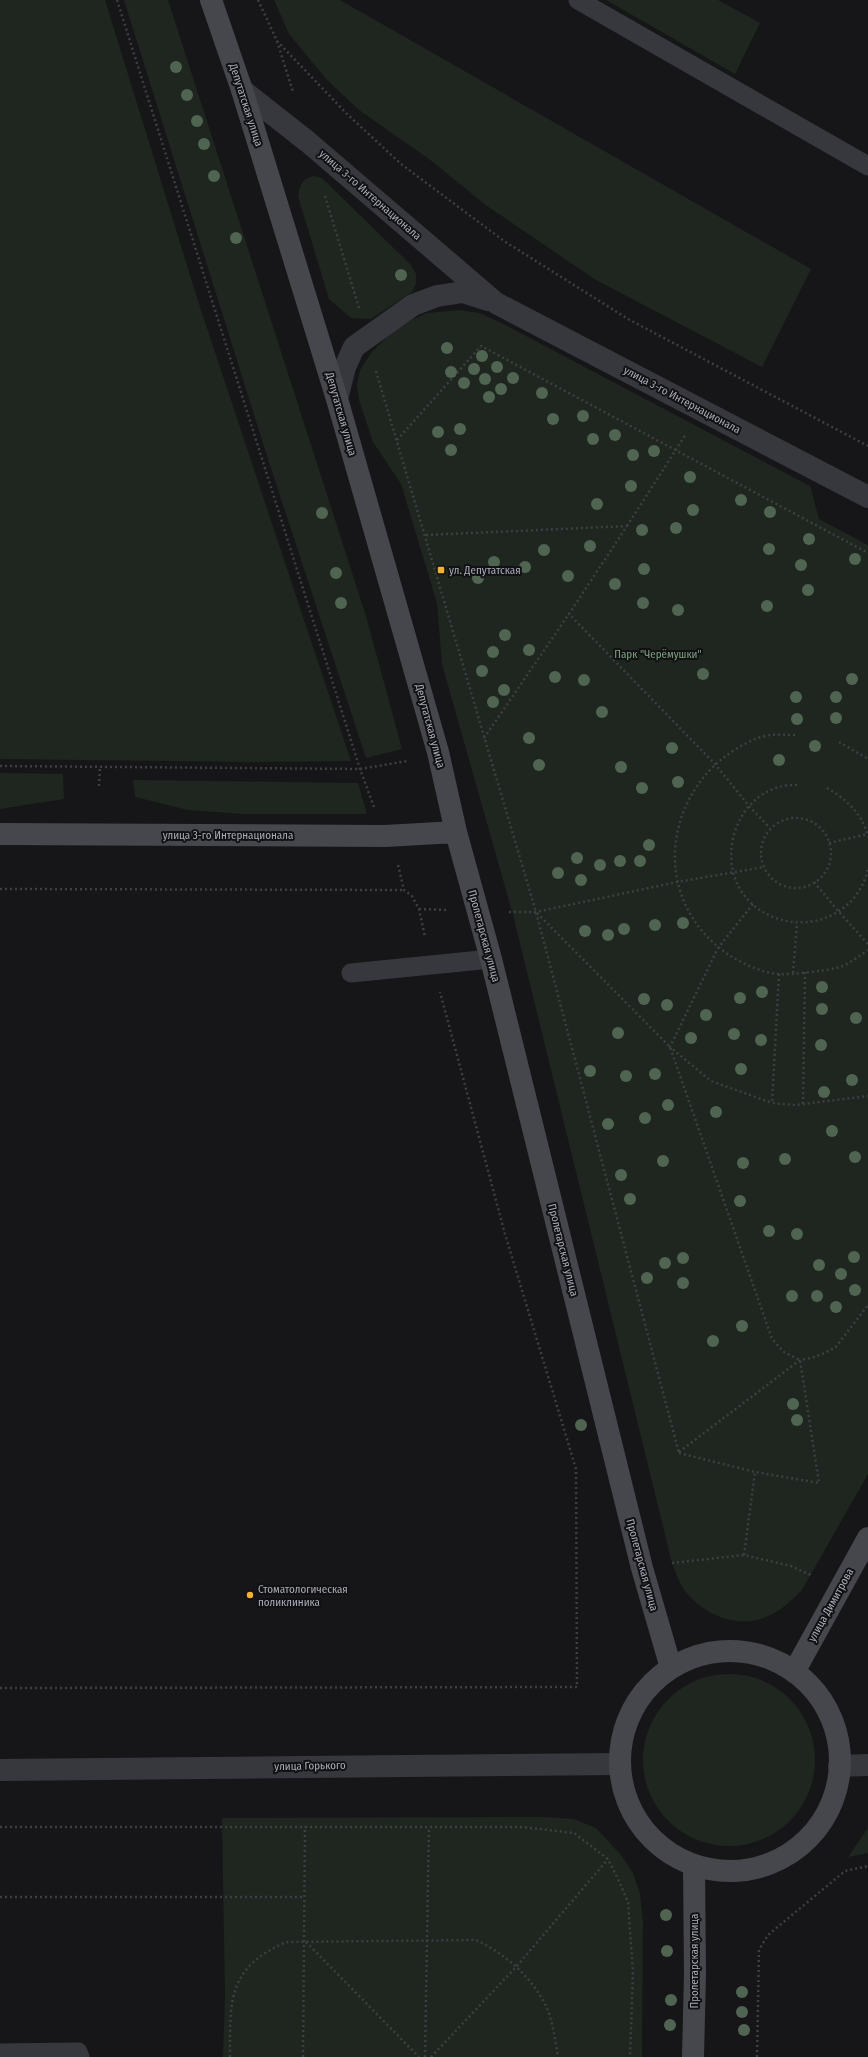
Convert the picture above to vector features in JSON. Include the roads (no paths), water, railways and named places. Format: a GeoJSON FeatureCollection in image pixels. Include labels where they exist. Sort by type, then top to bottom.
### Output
{"type":"FeatureCollection","features":[{"type":"Feature","properties":{"kind":"main road","name":"Депутатская улица"},"geometry":{"type":"LineString","coordinates":[[211,0],[242,90],[337,399],[438,752],[456,832]]}},
{"type":"Feature","properties":{"kind":"main road","name":"улица 3-го Интернационала"},"geometry":{"type":"LineString","coordinates":[[0,834],[385,836],[456,832]]}},
{"type":"Feature","properties":{"kind":"main road","name":"Пролетарская улица"},"geometry":{"type":"LineString","coordinates":[[456,832],[491,958],[642,1568],[671,1668]]}},
{"type":"Feature","properties":{"kind":"main road","name":"улица Димитрова"},"geometry":{"type":"LineString","coordinates":[[794,1672],[868,1538]]}},
{"type":"Feature","properties":{"kind":"main road"},"geometry":{"type":"LineString","coordinates":[[733,1651],[754,1654],[775,1661],[794,1672],[811,1687],[824,1705],[833,1725],[838,1746],[839,1766],[836,1789],[829,1808],[815,1830],[790,1853],[773,1862],[754,1868],[734,1871],[714,1870],[694,1865],[676,1857],[660,1846],[646,1832],[634,1816],[626,1798],[620,1764],[626,1726],[636,1703],[652,1684],[671,1668],[697,1656],[711,1653],[733,1651]]}},
{"type":"Feature","properties":{"kind":"main road","name":"Пролетарская улица"},"geometry":{"type":"LineString","coordinates":[[693,2057],[695,1974],[694,1865]]}},
{"type":"Feature","properties":{"kind":"street","name":"улица 3-го Интернационала"},"geometry":{"type":"LineString","coordinates":[[242,90],[308,142],[496,303]]}},
{"type":"Feature","properties":{"kind":"street","name":"улица 3-го Интернационала"},"geometry":{"type":"LineString","coordinates":[[337,399],[344,367],[354,347],[413,305],[436,296],[463,292],[496,303],[868,497]]}},
{"type":"Feature","properties":{"kind":"street","name":"улица Горького"},"geometry":{"type":"LineString","coordinates":[[0,1770],[620,1764]]}},
{"type":"Feature","properties":{"kind":"street"},"geometry":{"type":"LineString","coordinates":[[839,1766],[868,1765]]}},
{"type":"Feature","properties":{"kind":"lane"},"geometry":{"type":"LineString","coordinates":[[578,0],[868,166]]}},
{"type":"Feature","properties":{"kind":"lane"},"geometry":{"type":"LineString","coordinates":[[351,973],[491,958]]}},
{"type":"Feature","properties":{"kind":"lane"},"geometry":{"type":"LineString","coordinates":[[0,2053],[78,2052],[80,2057]]}},
{"type":"Feature","properties":{"kind":"place","name":"ул. Депутатская"},"geometry":{"type":"Point","coordinates":[441,570]}},
{"type":"Feature","properties":{"kind":"place","name":"Стоматологическая поликлиника"},"geometry":{"type":"Point","coordinates":[250,1595]}},
{"type":"Feature","properties":{"kind":"park label","name":"Парк \"Черёмушки\""},"geometry":{"type":"Point","coordinates":[658,654]}}]}
